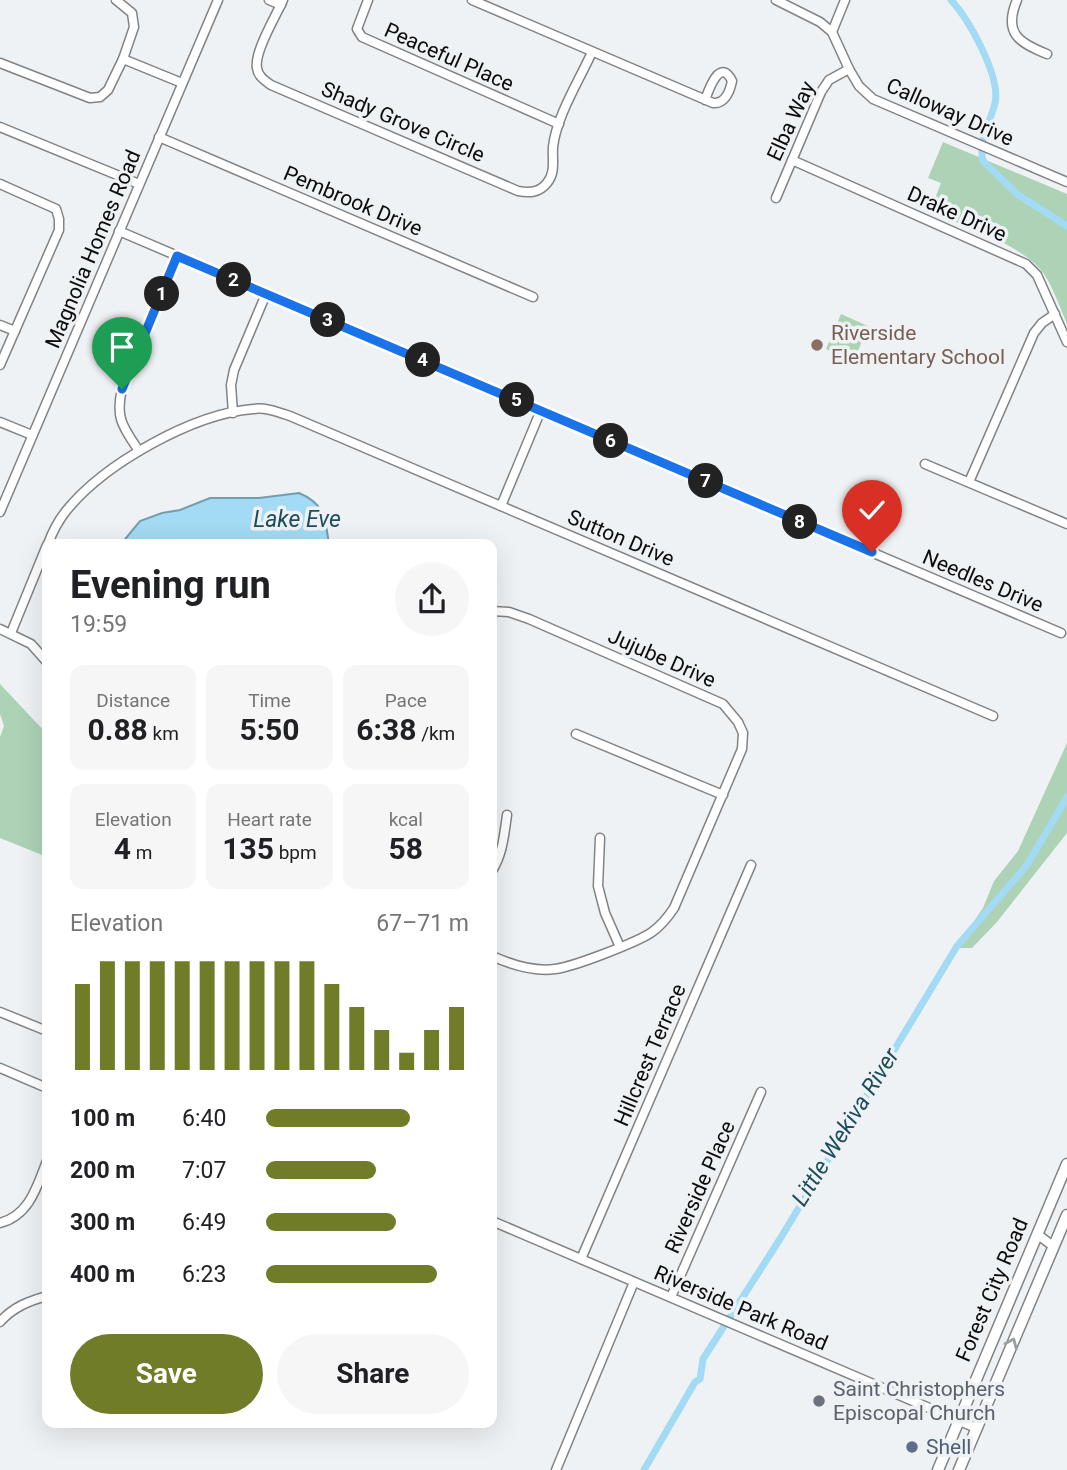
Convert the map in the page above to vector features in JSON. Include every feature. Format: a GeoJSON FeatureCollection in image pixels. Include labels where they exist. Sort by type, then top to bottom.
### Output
{"type":"FeatureCollection","features":[{"type":"Feature","properties":{"kind":"main road","name":"Forest City Road"},"geometry":{"type":"LineString","coordinates":[[937,1470],[1067,1164]]}},
{"type":"Feature","properties":{"kind":"main road","name":"Forest City Road"},"geometry":{"type":"LineString","coordinates":[[959,1470],[1067,1214]]}},
{"type":"Feature","properties":{"kind":"street"},"geometry":{"type":"LineString","coordinates":[[0,62],[90,99],[100,97],[108,90],[134,27],[132,13],[116,0]]}},
{"type":"Feature","properties":{"kind":"street","name":"Magnolia Homes Road"},"geometry":{"type":"LineString","coordinates":[[0,512],[218,0]]}},
{"type":"Feature","properties":{"kind":"street"},"geometry":{"type":"LineString","coordinates":[[269,0],[282,3]]}},
{"type":"Feature","properties":{"kind":"street","name":"Peaceful Place"},"geometry":{"type":"LineString","coordinates":[[368,0],[357,29],[362,37],[559,124]]}},
{"type":"Feature","properties":{"kind":"street"},"geometry":{"type":"LineString","coordinates":[[471,0],[705,100]]}},
{"type":"Feature","properties":{"kind":"street"},"geometry":{"type":"LineString","coordinates":[[776,0],[820,22],[832,32],[845,0]]}},
{"type":"Feature","properties":{"kind":"street"},"geometry":{"type":"LineString","coordinates":[[1017,0],[1012,11],[1012,27],[1022,44],[1047,54]]}},
{"type":"Feature","properties":{"kind":"street","name":"Shady Grove Circle"},"geometry":{"type":"LineString","coordinates":[[282,3],[257,57],[260,77],[271,85],[528,193],[539,190],[549,181],[553,168],[553,145],[559,124]]}},
{"type":"Feature","properties":{"kind":"street","name":"Calloway Drive"},"geometry":{"type":"LineString","coordinates":[[832,32],[859,86],[873,99],[1067,182]]}},
{"type":"Feature","properties":{"kind":"street"},"geometry":{"type":"LineString","coordinates":[[559,124],[592,52]]}},
{"type":"Feature","properties":{"kind":"street"},"geometry":{"type":"LineString","coordinates":[[123,59],[182,83]]}},
{"type":"Feature","properties":{"kind":"street","name":"Elba Way"},"geometry":{"type":"LineString","coordinates":[[776,198],[821,92],[830,80],[849,69]]}},
{"type":"Feature","properties":{"kind":"street"},"geometry":{"type":"LineString","coordinates":[[0,127],[139,184]]}},
{"type":"Feature","properties":{"kind":"street","name":"Pembrook Drive"},"geometry":{"type":"LineString","coordinates":[[159,137],[533,297]]}},
{"type":"Feature","properties":{"kind":"street","name":"Drake Drive"},"geometry":{"type":"LineString","coordinates":[[792,160],[1026,264],[1037,275],[1067,342]]}},
{"type":"Feature","properties":{"kind":"street"},"geometry":{"type":"LineString","coordinates":[[0,184],[56,209],[59,219],[59,230],[0,365]]}},
{"type":"Feature","properties":{"kind":"street","name":"Needles Drive"},"geometry":{"type":"LineString","coordinates":[[119,231],[1061,633]]}},
{"type":"Feature","properties":{"kind":"street"},"geometry":{"type":"LineString","coordinates":[[139,450],[122,426],[119,402],[177,256]]}},
{"type":"Feature","properties":{"kind":"street"},"geometry":{"type":"LineString","coordinates":[[233,413],[231,385],[234,370],[267,294]]}},
{"type":"Feature","properties":{"kind":"street"},"geometry":{"type":"LineString","coordinates":[[969,482],[1034,333],[1055,314]]}},
{"type":"Feature","properties":{"kind":"street"},"geometry":{"type":"LineString","coordinates":[[0,326],[15,331]]}},
{"type":"Feature","properties":{"kind":"street","name":"Sutton Drive"},"geometry":{"type":"LineString","coordinates":[[51,539],[64,513],[81,494],[139,450],[186,426],[255,408],[290,416],[993,716]]}},
{"type":"Feature","properties":{"kind":"street"},"geometry":{"type":"LineString","coordinates":[[501,506],[541,410]]}},
{"type":"Feature","properties":{"kind":"street"},"geometry":{"type":"LineString","coordinates":[[0,422],[32,435]]}},
{"type":"Feature","properties":{"kind":"street"},"geometry":{"type":"LineString","coordinates":[[925,464],[1067,524]]}},
{"type":"Feature","properties":{"kind":"street","name":"Sutton Drive"},"geometry":{"type":"LineString","coordinates":[[10,633],[42,559]]}},
{"type":"Feature","properties":{"kind":"street","name":"Jujube Drive"},"geometry":{"type":"LineString","coordinates":[[497,611],[509,612],[529,619],[723,704],[734,715],[743,733],[742,749],[723,795]]}},
{"type":"Feature","properties":{"kind":"street"},"geometry":{"type":"LineString","coordinates":[[0,629],[31,644],[42,656]]}},
{"type":"Feature","properties":{"kind":"street"},"geometry":{"type":"LineString","coordinates":[[497,958],[530,969],[557,969],[650,934],[664,922],[674,908],[723,795],[576,734]]}},
{"type":"Feature","properties":{"kind":"street"},"geometry":{"type":"LineString","coordinates":[[497,863],[503,848],[506,815]]}},
{"type":"Feature","properties":{"kind":"street"},"geometry":{"type":"LineString","coordinates":[[600,838],[598,886],[605,913],[620,947]]}},
{"type":"Feature","properties":{"kind":"street","name":"Hillcrest Terrace"},"geometry":{"type":"LineString","coordinates":[[581,1259],[751,865]]}},
{"type":"Feature","properties":{"kind":"street"},"geometry":{"type":"LineString","coordinates":[[0,1012],[42,1029]]}},
{"type":"Feature","properties":{"kind":"street"},"geometry":{"type":"LineString","coordinates":[[0,1069],[42,1086]]}},
{"type":"Feature","properties":{"kind":"street","name":"Riverside Place"},"geometry":{"type":"LineString","coordinates":[[671,1297],[761,1093]]}},
{"type":"Feature","properties":{"kind":"street"},"geometry":{"type":"LineString","coordinates":[[0,1223],[22,1212],[31,1199],[42,1172]]}},
{"type":"Feature","properties":{"kind":"street","name":"Riverside Park Road"},"geometry":{"type":"LineString","coordinates":[[497,1223],[976,1428]]}},
{"type":"Feature","properties":{"kind":"street"},"geometry":{"type":"LineString","coordinates":[[1037,1234],[1054,1246]]}},
{"type":"Feature","properties":{"kind":"street"},"geometry":{"type":"LineString","coordinates":[[556,1470],[634,1282]]}},
{"type":"Feature","properties":{"kind":"street"},"geometry":{"type":"LineString","coordinates":[[0,1322],[12,1310],[42,1297]]}},
{"type":"Feature","properties":{"kind":"green space"},"geometry":{"type":"Polygon","coordinates":[[[943,142],[1067,194],[1067,324],[1051,286],[1035,264],[1008,245],[930,211],[941,183],[928,178],[943,142]]]}},
{"type":"Feature","properties":{"kind":"green space"},"geometry":{"type":"Polygon","coordinates":[[[841,314],[868,326],[854,361],[826,349],[841,314]]]}},
{"type":"Feature","properties":{"kind":"green space"},"geometry":{"type":"Polygon","coordinates":[[[0,684],[42,729],[42,855],[0,838],[0,737],[4,726],[0,714],[0,684]]]}},
{"type":"Feature","properties":{"kind":"green space"},"geometry":{"type":"Polygon","coordinates":[[[1067,743],[1067,833],[997,922],[972,948],[959,948],[957,946],[983,908],[994,881],[1018,851],[1067,743]]]}},
{"type":"Feature","properties":{"kind":"water","name":"Lake Eve"},"geometry":{"type":"Polygon","coordinates":[[[299,493],[308,497],[319,507],[325,519],[328,539],[125,539],[140,521],[210,498],[259,498],[299,493]]]}},
{"type":"Feature","properties":{"kind":"waterway","name":"Little Wekiva River"},"geometry":{"type":"LineString","coordinates":[[951,0],[982,49],[996,92],[983,139],[983,161],[1017,194],[1067,226]]}},
{"type":"Feature","properties":{"kind":"waterway","name":"Little Wekiva River"},"geometry":{"type":"LineString","coordinates":[[644,1470],[695,1382],[700,1379],[703,1359],[780,1239],[957,946],[1027,865],[1067,797]]}},
{"type":"Feature","properties":{"kind":"place","name":"Riverside Elementary School"},"geometry":{"type":"Point","coordinates":[817,345]}},
{"type":"Feature","properties":{"kind":"place","name":"Saint Christophers Episcopal Church"},"geometry":{"type":"Point","coordinates":[819,1401]}},
{"type":"Feature","properties":{"kind":"place","name":"Shell"},"geometry":{"type":"Point","coordinates":[912,1447]}},
{"type":"Feature","properties":{"kind":"route"},"geometry":{"type":"LineString","coordinates":[[122,389],[177,256],[872,552]]}}]}
